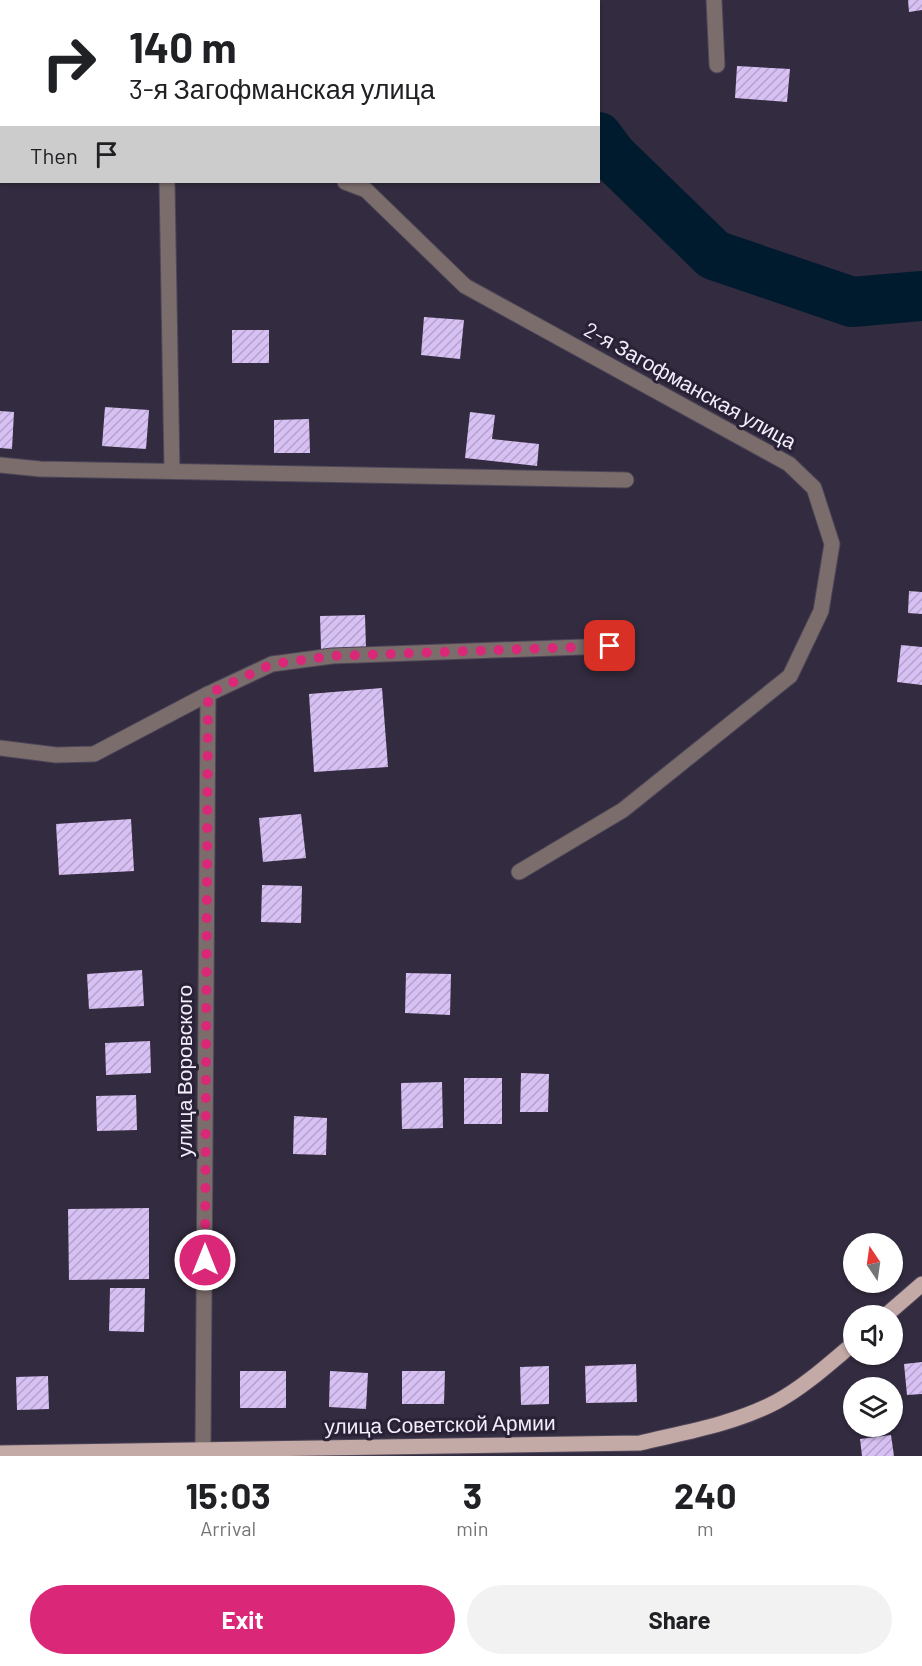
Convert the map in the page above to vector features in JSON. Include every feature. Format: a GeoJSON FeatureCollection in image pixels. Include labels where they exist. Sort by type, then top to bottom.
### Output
{"type":"FeatureCollection","features":[{"type":"Feature","properties":{"kind":"main road"},"geometry":{"type":"LineString","coordinates":[[898,1305],[922,1284]]}},
{"type":"Feature","properties":{"kind":"main road","name":"улица Советской Армии"},"geometry":{"type":"LineString","coordinates":[[0,1453],[203,1449],[641,1450],[777,1401],[821,1371],[843,1352]]}},
{"type":"Feature","properties":{"kind":"street"},"geometry":{"type":"LineString","coordinates":[[714,0],[717,65]]}},
{"type":"Feature","properties":{"kind":"street"},"geometry":{"type":"LineString","coordinates":[[167,183],[172,471]]}},
{"type":"Feature","properties":{"kind":"street","name":"2-я Загофманская улица"},"geometry":{"type":"LineString","coordinates":[[348,183],[366,190],[465,286],[789,464],[814,488],[832,544],[821,611],[790,676],[623,810],[519,872]]}},
{"type":"Feature","properties":{"kind":"street"},"geometry":{"type":"LineString","coordinates":[[0,465],[40,469],[626,480]]}},
{"type":"Feature","properties":{"kind":"street"},"geometry":{"type":"LineString","coordinates":[[0,748],[56,755],[94,754],[208,694],[272,664],[332,656],[610,646]]}},
{"type":"Feature","properties":{"kind":"street","name":"улица Воровского"},"geometry":{"type":"LineString","coordinates":[[203,1449],[208,694]]}},
{"type":"Feature","properties":{"kind":"building"},"geometry":{"type":"Polygon","coordinates":[[[908,0],[922,0],[922,10],[909,12],[908,0]]]}},
{"type":"Feature","properties":{"kind":"building"},"geometry":{"type":"Polygon","coordinates":[[[737,66],[790,69],[787,102],[735,98],[737,66]]]}},
{"type":"Feature","properties":{"kind":"building"},"geometry":{"type":"Polygon","coordinates":[[[424,317],[464,320],[460,359],[421,355],[424,317]]]}},
{"type":"Feature","properties":{"kind":"building"},"geometry":{"type":"Polygon","coordinates":[[[232,330],[269,330],[269,363],[232,363],[232,330]]]}},
{"type":"Feature","properties":{"kind":"building"},"geometry":{"type":"Polygon","coordinates":[[[105,407],[149,410],[146,449],[102,446],[105,407]]]}},
{"type":"Feature","properties":{"kind":"building"},"geometry":{"type":"Polygon","coordinates":[[[0,411],[14,412],[12,449],[0,448],[0,411]]]}},
{"type":"Feature","properties":{"kind":"building"},"geometry":{"type":"Polygon","coordinates":[[[470,412],[495,415],[492,439],[539,444],[537,466],[465,458],[470,412]]]}},
{"type":"Feature","properties":{"kind":"building"},"geometry":{"type":"Polygon","coordinates":[[[309,419],[310,453],[274,453],[274,420],[309,419]]]}},
{"type":"Feature","properties":{"kind":"building"},"geometry":{"type":"Polygon","coordinates":[[[909,591],[922,592],[922,614],[908,613],[909,591]]]}},
{"type":"Feature","properties":{"kind":"building"},"geometry":{"type":"Polygon","coordinates":[[[365,615],[366,648],[321,649],[320,616],[365,615]]]}},
{"type":"Feature","properties":{"kind":"building"},"geometry":{"type":"Polygon","coordinates":[[[901,645],[922,647],[922,685],[897,682],[901,645]]]}},
{"type":"Feature","properties":{"kind":"building"},"geometry":{"type":"Polygon","coordinates":[[[382,688],[388,767],[314,772],[309,694],[382,688]]]}},
{"type":"Feature","properties":{"kind":"building"},"geometry":{"type":"Polygon","coordinates":[[[301,814],[306,858],[263,862],[259,818],[301,814]]]}},
{"type":"Feature","properties":{"kind":"building"},"geometry":{"type":"Polygon","coordinates":[[[131,819],[134,871],[59,875],[56,824],[131,819]]]}},
{"type":"Feature","properties":{"kind":"building"},"geometry":{"type":"Polygon","coordinates":[[[262,885],[302,886],[301,923],[261,922],[262,885]]]}},
{"type":"Feature","properties":{"kind":"building"},"geometry":{"type":"Polygon","coordinates":[[[142,970],[144,1006],[89,1009],[87,974],[142,970]]]}},
{"type":"Feature","properties":{"kind":"building"},"geometry":{"type":"Polygon","coordinates":[[[406,973],[451,974],[450,1015],[405,1013],[406,973]]]}},
{"type":"Feature","properties":{"kind":"building"},"geometry":{"type":"Polygon","coordinates":[[[150,1041],[151,1073],[106,1075],[105,1043],[150,1041]]]}},
{"type":"Feature","properties":{"kind":"building"},"geometry":{"type":"Polygon","coordinates":[[[521,1073],[549,1074],[548,1112],[520,1112],[521,1073]]]}},
{"type":"Feature","properties":{"kind":"building"},"geometry":{"type":"Polygon","coordinates":[[[464,1078],[502,1078],[502,1124],[464,1124],[464,1078]]]}},
{"type":"Feature","properties":{"kind":"building"},"geometry":{"type":"Polygon","coordinates":[[[442,1082],[443,1128],[402,1129],[401,1083],[442,1082]]]}},
{"type":"Feature","properties":{"kind":"building"},"geometry":{"type":"Polygon","coordinates":[[[136,1095],[137,1130],[97,1131],[96,1096],[136,1095]]]}},
{"type":"Feature","properties":{"kind":"building"},"geometry":{"type":"Polygon","coordinates":[[[294,1116],[327,1118],[326,1155],[293,1154],[294,1116]]]}},
{"type":"Feature","properties":{"kind":"building"},"geometry":{"type":"Polygon","coordinates":[[[149,1208],[149,1279],[69,1280],[68,1209],[149,1208]]]}},
{"type":"Feature","properties":{"kind":"building"},"geometry":{"type":"Polygon","coordinates":[[[110,1288],[145,1288],[144,1332],[109,1331],[110,1288]]]}},
{"type":"Feature","properties":{"kind":"building"},"geometry":{"type":"Polygon","coordinates":[[[922,1362],[922,1394],[907,1395],[904,1364],[922,1362]]]}},
{"type":"Feature","properties":{"kind":"building"},"geometry":{"type":"Polygon","coordinates":[[[636,1364],[637,1402],[586,1403],[585,1366],[636,1364]]]}},
{"type":"Feature","properties":{"kind":"building"},"geometry":{"type":"Polygon","coordinates":[[[549,1366],[549,1404],[521,1405],[520,1367],[549,1366]]]}},
{"type":"Feature","properties":{"kind":"building"},"geometry":{"type":"Polygon","coordinates":[[[240,1371],[286,1371],[286,1408],[240,1408],[240,1371]]]}},
{"type":"Feature","properties":{"kind":"building"},"geometry":{"type":"Polygon","coordinates":[[[330,1371],[368,1373],[366,1409],[329,1407],[330,1371]]]}},
{"type":"Feature","properties":{"kind":"building"},"geometry":{"type":"Polygon","coordinates":[[[402,1371],[445,1371],[444,1404],[402,1404],[402,1371]]]}},
{"type":"Feature","properties":{"kind":"building"},"geometry":{"type":"Polygon","coordinates":[[[48,1376],[49,1409],[17,1410],[16,1377],[48,1376]]]}},
{"type":"Feature","properties":{"kind":"building"},"geometry":{"type":"Polygon","coordinates":[[[891,1437],[894,1456],[862,1456],[860,1439],[891,1437]]]}},
{"type":"Feature","properties":{"kind":"waterway"},"geometry":{"type":"LineString","coordinates":[[600,140],[612,156],[714,255],[852,302],[922,296]]}},
{"type":"Feature","properties":{"kind":"route"},"geometry":{"type":"LineString","coordinates":[[205,1260],[208,694],[272,664],[332,656],[610,646]]}}]}
